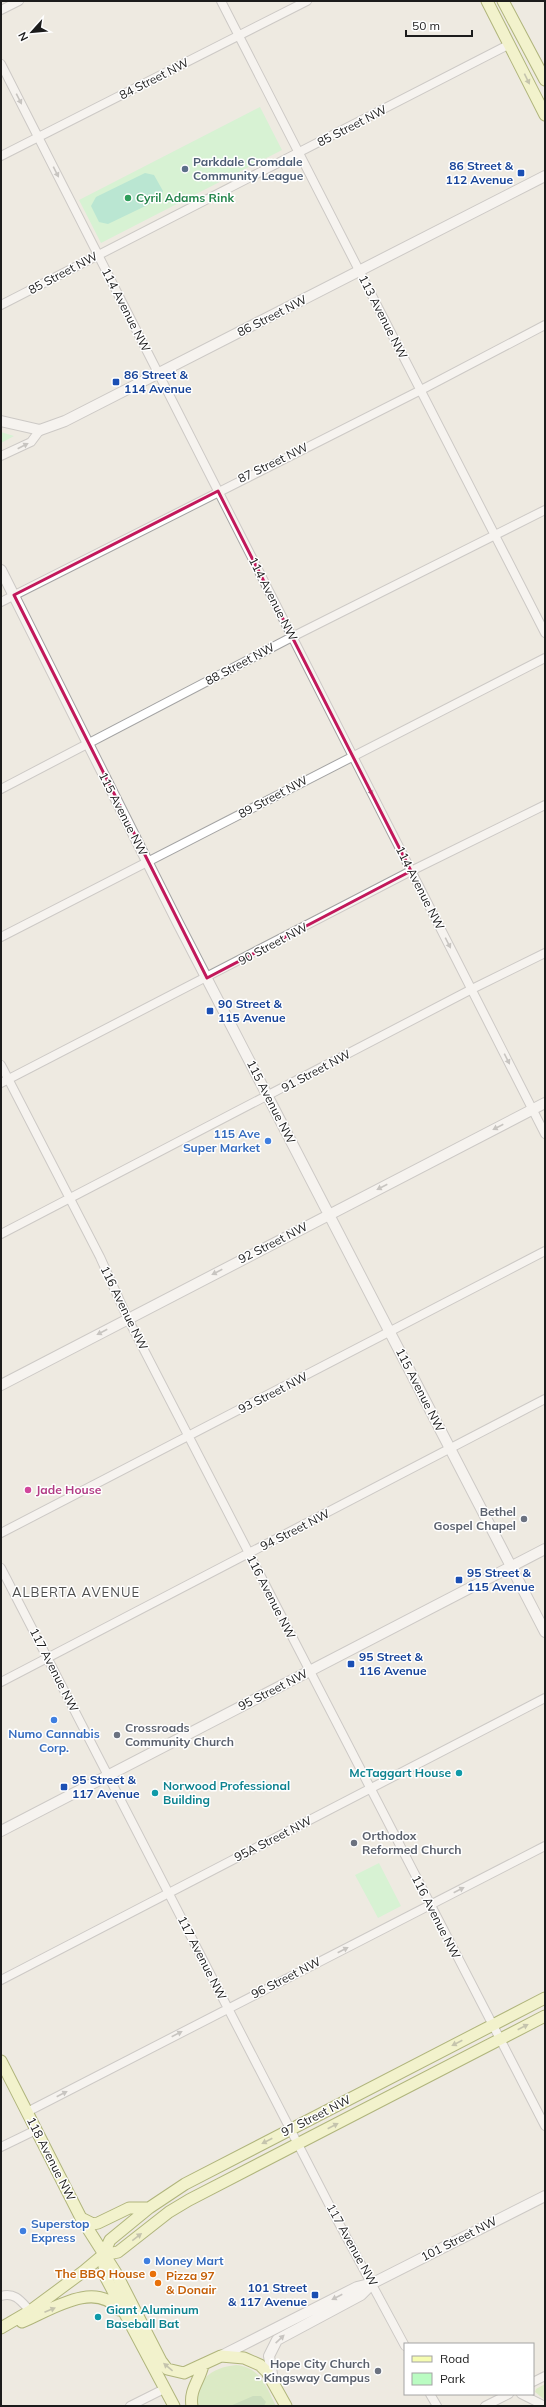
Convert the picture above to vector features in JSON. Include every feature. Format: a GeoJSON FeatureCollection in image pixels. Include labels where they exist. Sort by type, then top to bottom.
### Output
{"type":"FeatureCollection","features":[{"type":"Feature","properties":{"kind":"main road"},"geometry":{"type":"LineString","coordinates":[[487,1],[545,115]]}},
{"type":"Feature","properties":{"kind":"main road"},"geometry":{"type":"LineString","coordinates":[[504,1],[545,80]]}},
{"type":"Feature","properties":{"kind":"main road","name":"97 Street NW"},"geometry":{"type":"LineString","coordinates":[[103,2255],[110,2240],[149,2208],[185,2184],[545,1998]]}},
{"type":"Feature","properties":{"kind":"main road","name":"97 Street NW"},"geometry":{"type":"LineString","coordinates":[[1,2328],[30,2310],[103,2255],[118,2252],[169,2212],[189,2200],[545,2016]]}},
{"type":"Feature","properties":{"kind":"main road","name":"118 Avenue NW"},"geometry":{"type":"LineString","coordinates":[[1,2061],[81,2218],[103,2255],[116,2273],[161,2361],[168,2369],[184,2373],[221,2356]]}},
{"type":"Feature","properties":{"kind":"main road"},"geometry":{"type":"LineString","coordinates":[[81,2218],[93,2224],[98,2224],[129,2208],[149,2208]]}},
{"type":"Feature","properties":{"kind":"main road","name":"118 Avenue NW"},"geometry":{"type":"LineString","coordinates":[[103,2255],[106,2276],[174,2406]]}},
{"type":"Feature","properties":{"kind":"main road"},"geometry":{"type":"LineString","coordinates":[[1,2331],[77,2299],[87,2297],[107,2299],[114,2304],[130,2324]]}},
{"type":"Feature","properties":{"kind":"main road"},"geometry":{"type":"LineString","coordinates":[[221,2356],[234,2356],[252,2361],[267,2372],[286,2406]]}},
{"type":"Feature","properties":{"kind":"main road"},"geometry":{"type":"LineString","coordinates":[[192,2406],[192,2392],[201,2376],[203,2365]]}},
{"type":"Feature","properties":{"kind":"street"},"geometry":{"type":"LineString","coordinates":[[1,10],[19,1]]}},
{"type":"Feature","properties":{"kind":"street","name":"113 Avenue NW"},"geometry":{"type":"LineString","coordinates":[[221,1],[545,633]]}},
{"type":"Feature","properties":{"kind":"street","name":"84 Street NW"},"geometry":{"type":"LineString","coordinates":[[1,156],[307,1]]}},
{"type":"Feature","properties":{"kind":"street","name":"85 Street NW"},"geometry":{"type":"LineString","coordinates":[[1,305],[510,44]]}},
{"type":"Feature","properties":{"kind":"street","name":"114 Avenue NW"},"geometry":{"type":"LineString","coordinates":[[1,64],[545,1134]]}},
{"type":"Feature","properties":{"kind":"street","name":"86 Street NW"},"geometry":{"type":"LineString","coordinates":[[1,456],[30,442],[40,430],[65,421],[360,272],[545,176]]}},
{"type":"Feature","properties":{"kind":"street","name":"87 Street NW"},"geometry":{"type":"LineString","coordinates":[[1,602],[420,390],[545,324]]}},
{"type":"Feature","properties":{"kind":"street"},"geometry":{"type":"LineString","coordinates":[[1,421],[40,430]]}},
{"type":"Feature","properties":{"kind":"street","name":"88 Street NW"},"geometry":{"type":"LineString","coordinates":[[1,789],[292,637],[545,510]]}},
{"type":"Feature","properties":{"kind":"street","name":"115 Avenue NW"},"geometry":{"type":"LineString","coordinates":[[1,570],[148,863],[545,1632]]}},
{"type":"Feature","properties":{"kind":"street","name":"89 Street NW"},"geometry":{"type":"LineString","coordinates":[[1,937],[148,863],[352,755],[545,658]]}},
{"type":"Feature","properties":{"kind":"street","name":"90 Street NW"},"geometry":{"type":"LineString","coordinates":[[5,1081],[412,871],[545,805]]}},
{"type":"Feature","properties":{"kind":"street","name":"91 Street NW"},"geometry":{"type":"LineString","coordinates":[[1,1234],[69,1197],[268,1096],[472,989],[545,953]]}},
{"type":"Feature","properties":{"kind":"street","name":"116 Avenue NW"},"geometry":{"type":"LineString","coordinates":[[1,1065],[5,1081],[69,1197],[128,1319],[545,2126]]}},
{"type":"Feature","properties":{"kind":"street","name":"92 Street NW"},"geometry":{"type":"LineString","coordinates":[[1,1385],[545,1103]]}},
{"type":"Feature","properties":{"kind":"street","name":"93 Street NW"},"geometry":{"type":"LineString","coordinates":[[1,1533],[545,1251]]}},
{"type":"Feature","properties":{"kind":"street","name":"94 Street NW"},"geometry":{"type":"LineString","coordinates":[[1,1682],[451,1450],[545,1399]]}},
{"type":"Feature","properties":{"kind":"street","name":"95 Street NW"},"geometry":{"type":"LineString","coordinates":[[1,1831],[545,1549]]}},
{"type":"Feature","properties":{"kind":"street","name":"117 Avenue NW"},"geometry":{"type":"LineString","coordinates":[[1,1568],[298,2144],[404,2344]]}},
{"type":"Feature","properties":{"kind":"street","name":"95A Street NW"},"geometry":{"type":"LineString","coordinates":[[1,1980],[545,1698]]}},
{"type":"Feature","properties":{"kind":"street","name":"96 Street NW"},"geometry":{"type":"LineString","coordinates":[[27,2112],[545,1846]]}},
{"type":"Feature","properties":{"kind":"street"},"geometry":{"type":"LineString","coordinates":[[1,2147],[36,2130]]}},
{"type":"Feature","properties":{"kind":"street","name":"101 Street NW"},"geometry":{"type":"LineString","coordinates":[[221,2356],[357,2287],[373,2283],[545,2196]]}},
{"type":"Feature","properties":{"kind":"street","name":"101 Street NW"},"geometry":{"type":"LineString","coordinates":[[273,2382],[269,2360],[270,2351],[277,2340],[361,2295],[373,2283]]}},
{"type":"Feature","properties":{"kind":"street"},"geometry":{"type":"LineString","coordinates":[[1,2296],[8,2294],[15,2296],[30,2310]]}},
{"type":"Feature","properties":{"kind":"street"},"geometry":{"type":"LineString","coordinates":[[534,2382],[545,2376]]}},
{"type":"Feature","properties":{"kind":"street"},"geometry":{"type":"LineString","coordinates":[[130,2406],[164,2389]]}},
{"type":"Feature","properties":{"kind":"street"},"geometry":{"type":"LineString","coordinates":[[431,2395],[437,2406]]}},
{"type":"Feature","properties":{"kind":"street"},"geometry":{"type":"LineString","coordinates":[[485,2406],[507,2395]]}},
{"type":"Feature","properties":{"kind":"street"},"geometry":{"type":"LineString","coordinates":[[523,2395],[545,2406]]}},
{"type":"Feature","properties":{"kind":"highlighted area"},"geometry":{"type":"Polygon","coordinates":[[[218,491],[411,871],[207,978],[14,595],[218,491]]]}},
{"type":"Feature","properties":{"kind":"green space"},"geometry":{"type":"Polygon","coordinates":[[[260,107],[282,150],[101,243],[79,200],[260,107]]]}},
{"type":"Feature","properties":{"kind":"green space","name":"Cyril Adams Rink"},"geometry":{"type":"Polygon","coordinates":[[[145,173],[154,175],[163,191],[160,199],[108,224],[99,222],[91,206],[96,197],[145,173]]]}},
{"type":"Feature","properties":{"kind":"green space"},"geometry":{"type":"Polygon","coordinates":[[[1,432],[14,436],[1,443],[1,432]]]}},
{"type":"Feature","properties":{"kind":"green space"},"geometry":{"type":"Polygon","coordinates":[[[379,1863],[401,1906],[378,1918],[355,1875],[379,1863]]]}},
{"type":"Feature","properties":{"kind":"green space"},"geometry":{"type":"Polygon","coordinates":[[[236,2365],[251,2369],[257,2374],[265,2385],[276,2406],[196,2406],[199,2389],[207,2376],[219,2369],[236,2365]]]}},
{"type":"Feature","properties":{"kind":"green space"},"geometry":{"type":"Polygon","coordinates":[[[545,2384],[545,2400],[535,2392],[536,2389],[545,2384]]]}},
{"type":"Feature","properties":{"kind":"green space"},"geometry":{"type":"Polygon","coordinates":[[[253,2396],[261,2396],[266,2402],[264,2406],[230,2406],[253,2396]]]}},
{"type":"Feature","properties":{"kind":"place","name":"Parkdale Cromdale Community League"},"geometry":{"type":"Point","coordinates":[185,169]}},
{"type":"Feature","properties":{"kind":"place","name":"86 Street & 112 Avenue"},"geometry":{"type":"Point","coordinates":[521,173]}},
{"type":"Feature","properties":{"kind":"place","name":"Cyril Adams Rink"},"geometry":{"type":"Point","coordinates":[128,198]}},
{"type":"Feature","properties":{"kind":"place","name":"86 Street & 114 Avenue"},"geometry":{"type":"Point","coordinates":[116,382]}},
{"type":"Feature","properties":{"kind":"place","name":"90 Street & 115 Avenue"},"geometry":{"type":"Point","coordinates":[210,1011]}},
{"type":"Feature","properties":{"kind":"place","name":"115 Ave Super Market"},"geometry":{"type":"Point","coordinates":[268,1141]}},
{"type":"Feature","properties":{"kind":"place","name":"Jade House"},"geometry":{"type":"Point","coordinates":[28,1490]}},
{"type":"Feature","properties":{"kind":"place","name":"Bethel Gospel Chapel"},"geometry":{"type":"Point","coordinates":[524,1519]}},
{"type":"Feature","properties":{"kind":"place","name":"95 Street & 115 Avenue"},"geometry":{"type":"Point","coordinates":[459,1580]}},
{"type":"Feature","properties":{"kind":"place","name":"95 Street & 116 Avenue"},"geometry":{"type":"Point","coordinates":[351,1664]}},
{"type":"Feature","properties":{"kind":"place","name":"Numo Cannabis Corp."},"geometry":{"type":"Point","coordinates":[54,1720]}},
{"type":"Feature","properties":{"kind":"place","name":"Crossroads Community Church"},"geometry":{"type":"Point","coordinates":[117,1735]}},
{"type":"Feature","properties":{"kind":"place","name":"McTaggart House"},"geometry":{"type":"Point","coordinates":[459,1773]}},
{"type":"Feature","properties":{"kind":"place","name":"95 Street & 117 Avenue"},"geometry":{"type":"Point","coordinates":[64,1787]}},
{"type":"Feature","properties":{"kind":"place","name":"Norwood Professional Building"},"geometry":{"type":"Point","coordinates":[155,1793]}},
{"type":"Feature","properties":{"kind":"place","name":"Orthodox Reformed Church"},"geometry":{"type":"Point","coordinates":[354,1843]}},
{"type":"Feature","properties":{"kind":"place","name":"Superstop Express"},"geometry":{"type":"Point","coordinates":[23,2231]}},
{"type":"Feature","properties":{"kind":"place","name":"Money Mart"},"geometry":{"type":"Point","coordinates":[147,2261]}},
{"type":"Feature","properties":{"kind":"place","name":"The BBQ House"},"geometry":{"type":"Point","coordinates":[153,2274]}},
{"type":"Feature","properties":{"kind":"place","name":"Pizza 97 & Donair"},"geometry":{"type":"Point","coordinates":[158,2283]}},
{"type":"Feature","properties":{"kind":"place","name":"101 Street & 117 Avenue"},"geometry":{"type":"Point","coordinates":[315,2295]}},
{"type":"Feature","properties":{"kind":"place","name":"Giant Aluminum Baseball Bat"},"geometry":{"type":"Point","coordinates":[98,2317]}},
{"type":"Feature","properties":{"kind":"place","name":"Hope City Church - Kingsway Campus"},"geometry":{"type":"Point","coordinates":[378,2371]}},
{"type":"Feature","properties":{"kind":"district","name":"ALBERTA AVENUE"},"geometry":{"type":"Point","coordinates":[76,1592]}}]}
